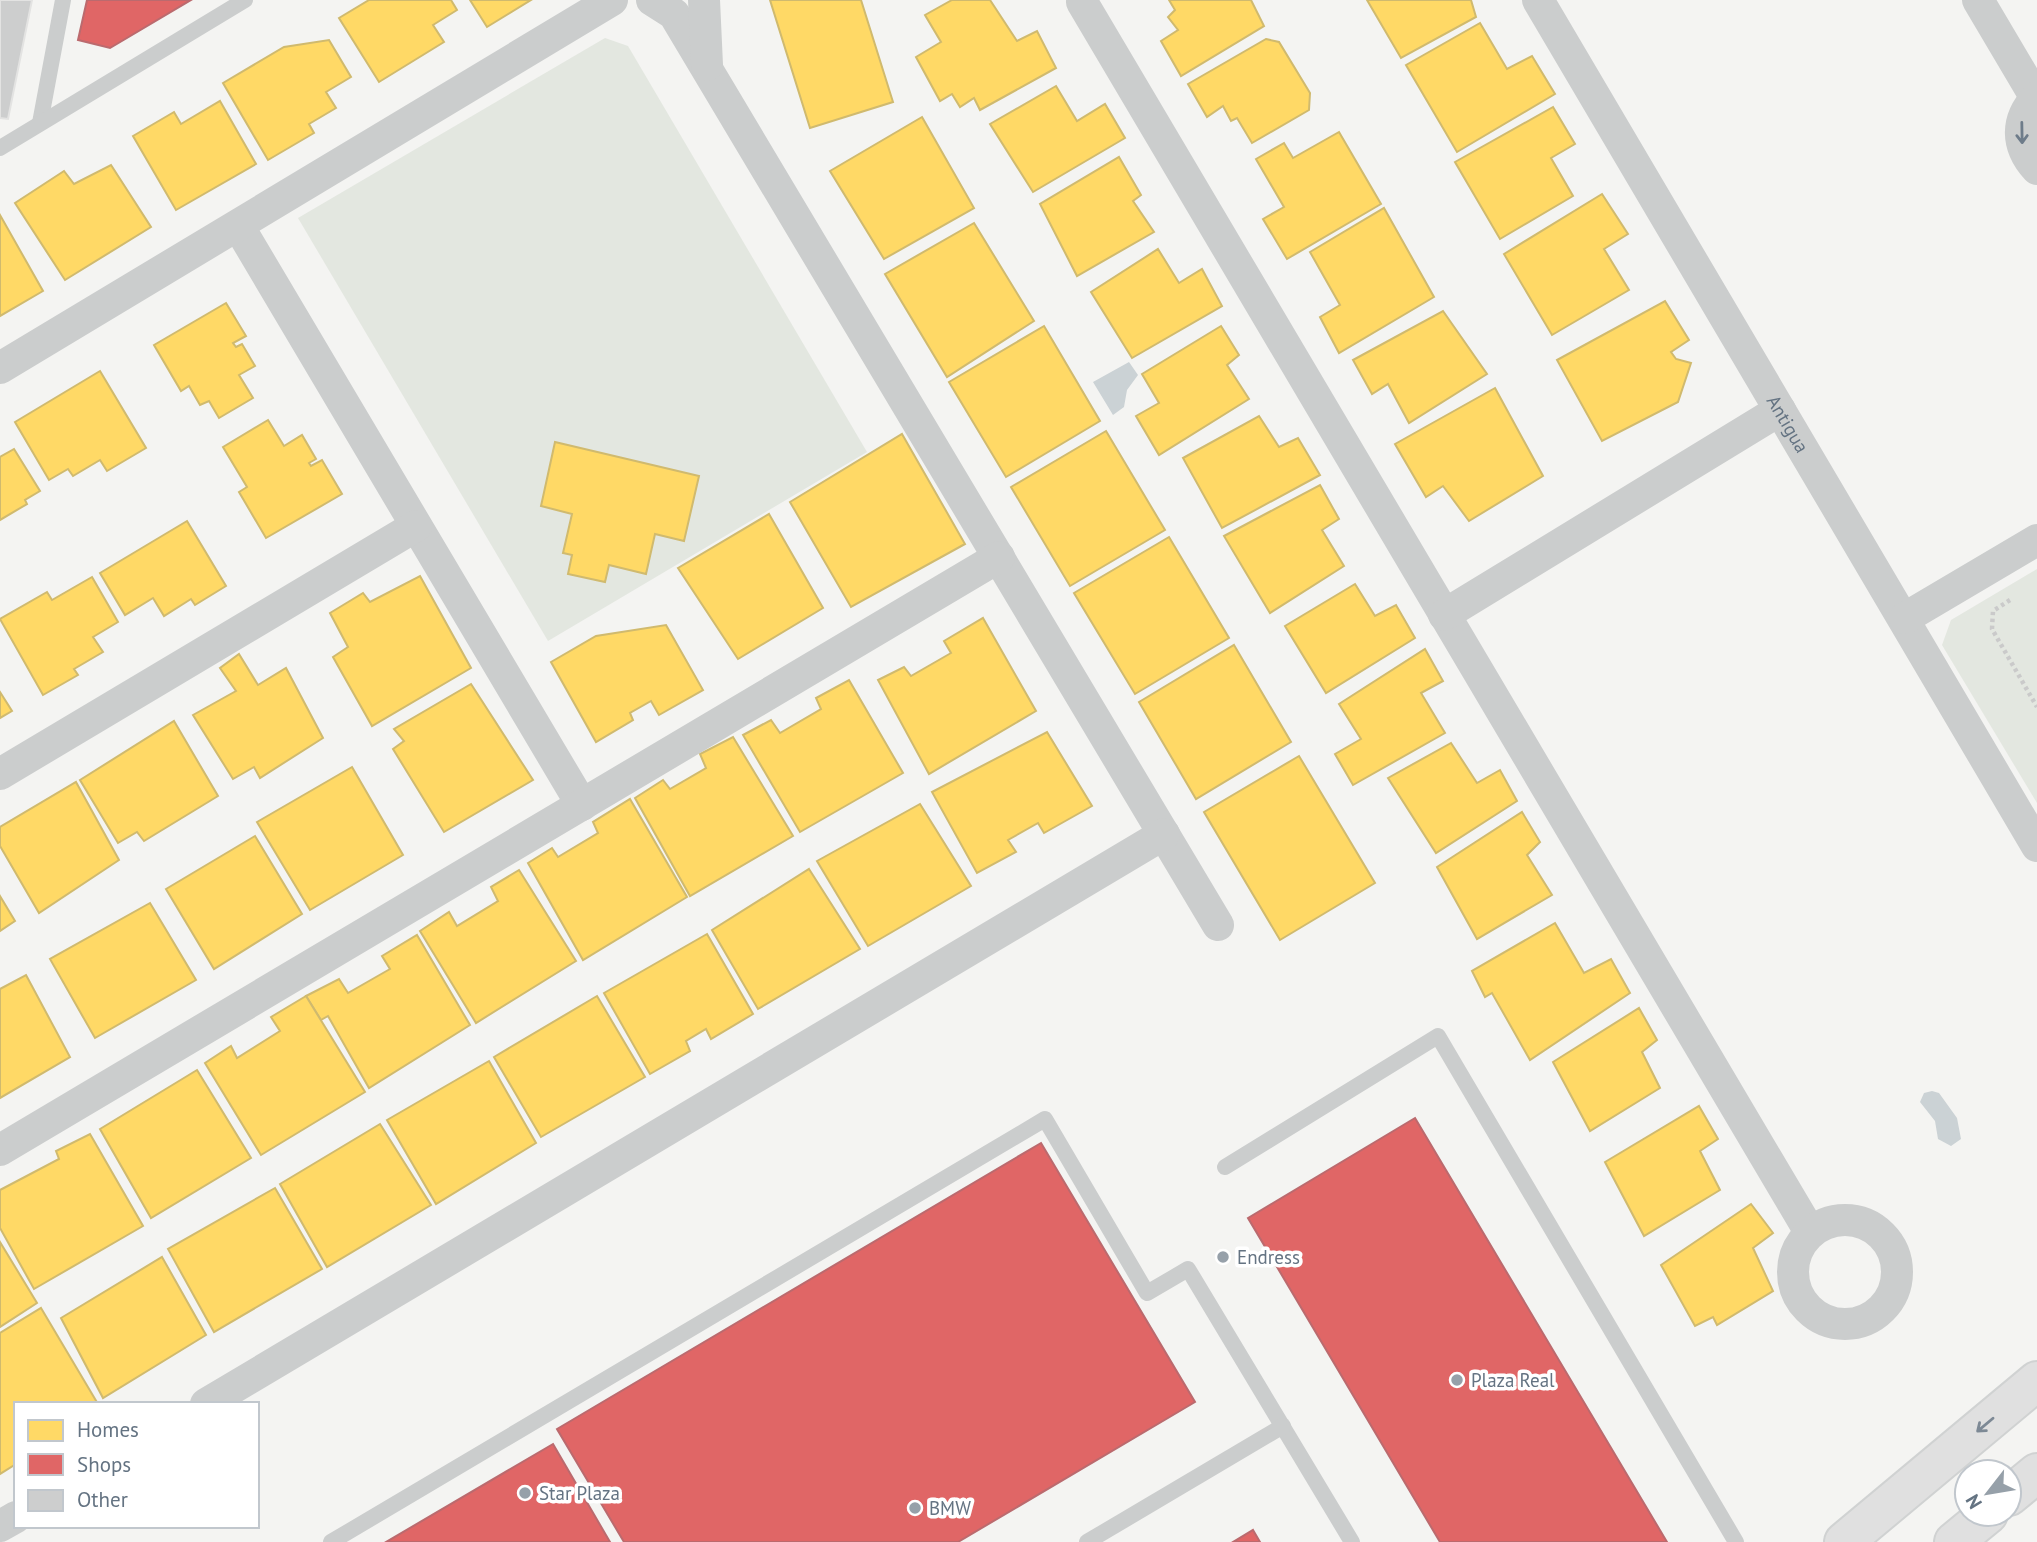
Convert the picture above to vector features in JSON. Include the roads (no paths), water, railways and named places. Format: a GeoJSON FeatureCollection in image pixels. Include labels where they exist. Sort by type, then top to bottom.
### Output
{"type":"FeatureCollection","features":[{"type":"Feature","properties":{"kind":"main road"},"geometry":{"type":"LineString","coordinates":[[1844,1542],[2037,1381]]}},
{"type":"Feature","properties":{"kind":"main road"},"geometry":{"type":"LineString","coordinates":[[2023,1484],[2037,1473]]}},
{"type":"Feature","properties":{"kind":"main road"},"geometry":{"type":"LineString","coordinates":[[1954,1542],[1971,1528]]}},
{"type":"Feature","properties":{"kind":"street"},"geometry":{"type":"LineString","coordinates":[[0,368],[239,227],[612,0]]}},
{"type":"Feature","properties":{"kind":"street"},"geometry":{"type":"LineString","coordinates":[[652,0],[674,14],[1218,925]]}},
{"type":"Feature","properties":{"kind":"street"},"geometry":{"type":"LineString","coordinates":[[705,0],[707,70]]}},
{"type":"Feature","properties":{"kind":"street","name":"Antigua"},"geometry":{"type":"LineString","coordinates":[[1538,0],[1905,618],[2037,846]]}},
{"type":"Feature","properties":{"kind":"street"},"geometry":{"type":"LineString","coordinates":[[1978,0],[2037,97],[2026,110],[2021,125],[2021,141],[2026,156],[2037,169]]}},
{"type":"Feature","properties":{"kind":"street"},"geometry":{"type":"LineString","coordinates":[[1079,1],[1810,1232]]}},
{"type":"Feature","properties":{"kind":"street"},"geometry":{"type":"LineString","coordinates":[[239,227],[582,805]]}},
{"type":"Feature","properties":{"kind":"street"},"geometry":{"type":"LineString","coordinates":[[1444,615],[1780,410]]}},
{"type":"Feature","properties":{"kind":"street"},"geometry":{"type":"LineString","coordinates":[[0,774],[416,526]]}},
{"type":"Feature","properties":{"kind":"street"},"geometry":{"type":"LineString","coordinates":[[1905,618],[2037,540]]}},
{"type":"Feature","properties":{"kind":"street"},"geometry":{"type":"LineString","coordinates":[[0,1150],[999,557]]}},
{"type":"Feature","properties":{"kind":"street"},"geometry":{"type":"LineString","coordinates":[[209,1402],[1164,834]]}},
{"type":"Feature","properties":{"kind":"lane"},"geometry":{"type":"LineString","coordinates":[[40,123],[63,0]]}},
{"type":"Feature","properties":{"kind":"lane"},"geometry":{"type":"LineString","coordinates":[[0,148],[245,0]]}},
{"type":"Feature","properties":{"kind":"lane"},"geometry":{"type":"LineString","coordinates":[[1225,1167],[1438,1036],[1736,1542]]}},
{"type":"Feature","properties":{"kind":"lane"},"geometry":{"type":"LineString","coordinates":[[331,1542],[1045,1119],[1147,1293],[1188,1269],[1352,1542]]}},
{"type":"Feature","properties":{"kind":"lane"},"geometry":{"type":"LineString","coordinates":[[1087,1542],[1283,1426]]}},
{"type":"Feature","properties":{"kind":"place","name":"Endress"},"geometry":{"type":"Point","coordinates":[1223,1257]}},
{"type":"Feature","properties":{"kind":"place","name":"Plaza Real"},"geometry":{"type":"Point","coordinates":[1457,1380]}},
{"type":"Feature","properties":{"kind":"place","name":"Star Plaza"},"geometry":{"type":"Point","coordinates":[525,1493]}},
{"type":"Feature","properties":{"kind":"place","name":"BMW"},"geometry":{"type":"Point","coordinates":[915,1508]}}]}
